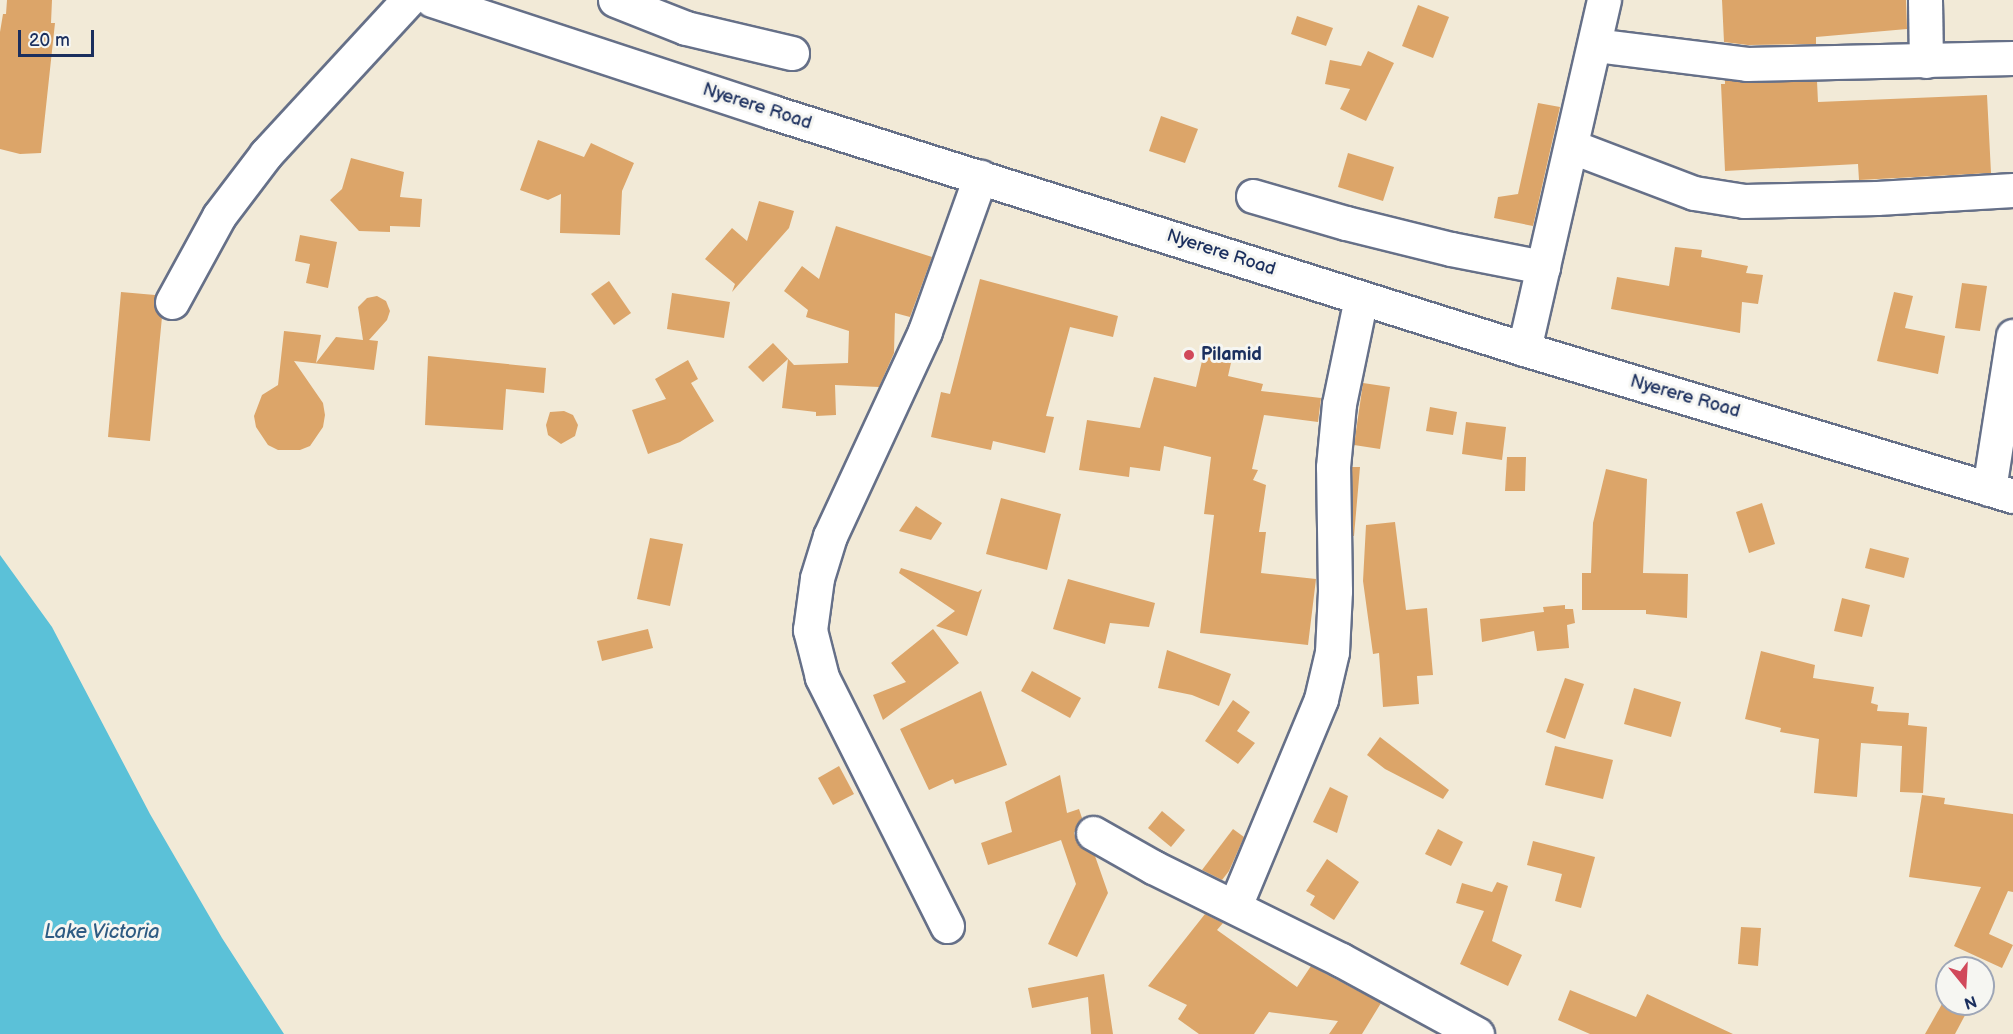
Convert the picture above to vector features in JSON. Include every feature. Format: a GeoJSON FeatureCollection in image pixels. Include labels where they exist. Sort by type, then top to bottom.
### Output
{"type":"FeatureCollection","features":[{"type":"Feature","properties":{"kind":"street"},"geometry":{"type":"LineString","coordinates":[[172,303],[219,216],[266,154],[408,0]]}},
{"type":"Feature","properties":{"kind":"street","name":"Nyerere Road"},"geometry":{"type":"LineString","coordinates":[[432,0],[1361,298],[2001,493]]}},
{"type":"Feature","properties":{"kind":"street"},"geometry":{"type":"LineString","coordinates":[[615,0],[686,28],[792,53]]}},
{"type":"Feature","properties":{"kind":"street"},"geometry":{"type":"LineString","coordinates":[[1524,349],[1604,0]]}},
{"type":"Feature","properties":{"kind":"street"},"geometry":{"type":"LineString","coordinates":[[1924,0],[1926,61]]}},
{"type":"Feature","properties":{"kind":"street"},"geometry":{"type":"LineString","coordinates":[[1595,45],[1747,64],[2013,58]]}},
{"type":"Feature","properties":{"kind":"street"},"geometry":{"type":"LineString","coordinates":[[1572,147],[1694,194],[1744,201],[1877,198],[2013,190]]}},
{"type":"Feature","properties":{"kind":"street"},"geometry":{"type":"LineString","coordinates":[[947,926],[822,677],[810,630],[817,578],[830,536],[925,331],[980,177]]}},
{"type":"Feature","properties":{"kind":"street"},"geometry":{"type":"LineString","coordinates":[[1253,196],[1451,249],[1543,267]]}},
{"type":"Feature","properties":{"kind":"street"},"geometry":{"type":"LineString","coordinates":[[1235,906],[1321,699],[1332,652],[1335,591],[1334,467],[1339,404],[1361,298]]}},
{"type":"Feature","properties":{"kind":"street"},"geometry":{"type":"LineString","coordinates":[[2001,493],[2013,336]]}},
{"type":"Feature","properties":{"kind":"street"},"geometry":{"type":"LineString","coordinates":[[1093,833],[1153,867],[1235,906],[1477,1034]]}},
{"type":"Feature","properties":{"kind":"water","name":"Lake Victoria"},"geometry":{"type":"Polygon","coordinates":[[[0,555],[52,627],[150,814],[222,938],[284,1034],[0,1034],[0,555]]]}},
{"type":"Feature","properties":{"kind":"building"},"geometry":{"type":"Polygon","coordinates":[[[7,0],[52,0],[51,23],[55,23],[41,153],[20,154],[0,149],[0,32],[3,14],[6,14],[7,0]]]}},
{"type":"Feature","properties":{"kind":"building"},"geometry":{"type":"Polygon","coordinates":[[[1722,0],[1906,0],[1907,29],[1816,37],[1816,44],[1748,45],[1724,42],[1722,0]]]}},
{"type":"Feature","properties":{"kind":"building"},"geometry":{"type":"Polygon","coordinates":[[[1418,5],[1449,17],[1433,58],[1402,46],[1418,5]]]}},
{"type":"Feature","properties":{"kind":"building"},"geometry":{"type":"Polygon","coordinates":[[[1297,16],[1333,28],[1326,46],[1291,34],[1297,16]]]}},
{"type":"Feature","properties":{"kind":"building"},"geometry":{"type":"Polygon","coordinates":[[[1368,51],[1394,63],[1366,121],[1340,109],[1350,89],[1325,84],[1330,60],[1361,66],[1368,51]]]}},
{"type":"Feature","properties":{"kind":"building"},"geometry":{"type":"Polygon","coordinates":[[[1725,80],[1747,83],[1817,81],[1818,102],[1987,95],[1991,173],[1859,180],[1858,164],[1725,171],[1721,84],[1725,84],[1725,80]]]}},
{"type":"Feature","properties":{"kind":"building"},"geometry":{"type":"Polygon","coordinates":[[[1538,103],[1560,107],[1533,226],[1494,218],[1498,197],[1518,194],[1538,103]]]}},
{"type":"Feature","properties":{"kind":"building"},"geometry":{"type":"Polygon","coordinates":[[[1161,116],[1198,129],[1185,163],[1149,151],[1161,116]]]}},
{"type":"Feature","properties":{"kind":"building"},"geometry":{"type":"Polygon","coordinates":[[[538,140],[584,157],[591,143],[634,163],[622,191],[620,235],[560,233],[561,194],[548,200],[520,190],[538,140]]]}},
{"type":"Feature","properties":{"kind":"building"},"geometry":{"type":"Polygon","coordinates":[[[1348,153],[1394,167],[1383,201],[1338,187],[1348,153]]]}},
{"type":"Feature","properties":{"kind":"building"},"geometry":{"type":"Polygon","coordinates":[[[351,158],[404,172],[400,197],[422,199],[420,227],[390,226],[390,232],[359,231],[330,200],[342,189],[351,158]]]}},
{"type":"Feature","properties":{"kind":"building"},"geometry":{"type":"Polygon","coordinates":[[[759,201],[794,211],[789,228],[732,292],[735,284],[705,259],[732,228],[747,241],[759,201]]]}},
{"type":"Feature","properties":{"kind":"building"},"geometry":{"type":"Polygon","coordinates":[[[836,226],[932,257],[910,317],[895,313],[894,353],[879,387],[835,385],[836,415],[816,416],[816,412],[782,408],[788,359],[763,382],[748,367],[773,343],[794,365],[848,363],[849,331],[806,317],[808,310],[784,291],[802,266],[819,279],[836,226]]]}},
{"type":"Feature","properties":{"kind":"building"},"geometry":{"type":"Polygon","coordinates":[[[300,235],[337,242],[328,288],[306,283],[310,264],[295,261],[300,235]]]}},
{"type":"Feature","properties":{"kind":"building"},"geometry":{"type":"Polygon","coordinates":[[[1675,247],[1702,250],[1701,257],[1748,266],[1746,273],[1763,275],[1758,304],[1742,302],[1740,333],[1611,309],[1617,277],[1669,286],[1675,247]]]}},
{"type":"Feature","properties":{"kind":"building"},"geometry":{"type":"Polygon","coordinates":[[[980,279],[1118,316],[1113,337],[1070,327],[1046,416],[1054,417],[1045,453],[993,441],[991,450],[931,437],[941,392],[950,394],[980,279]]]}},
{"type":"Feature","properties":{"kind":"building"},"geometry":{"type":"Polygon","coordinates":[[[609,281],[631,313],[614,325],[591,294],[609,281]]]}},
{"type":"Feature","properties":{"kind":"building"},"geometry":{"type":"Polygon","coordinates":[[[1962,283],[1987,286],[1980,331],[1955,328],[1962,283]]]}},
{"type":"Feature","properties":{"kind":"building"},"geometry":{"type":"Polygon","coordinates":[[[121,292],[155,295],[156,311],[162,317],[150,441],[108,437],[121,292]]]}},
{"type":"Feature","properties":{"kind":"building"},"geometry":{"type":"Polygon","coordinates":[[[1894,292],[1913,296],[1905,328],[1945,336],[1938,374],[1877,361],[1894,292]]]}},
{"type":"Feature","properties":{"kind":"building"},"geometry":{"type":"Polygon","coordinates":[[[672,293],[730,302],[724,338],[667,329],[672,293]]]}},
{"type":"Feature","properties":{"kind":"building"},"geometry":{"type":"Polygon","coordinates":[[[377,296],[386,301],[390,311],[387,320],[369,340],[378,341],[374,370],[294,361],[323,403],[325,415],[323,427],[310,446],[300,450],[278,450],[268,445],[256,427],[254,416],[262,395],[278,385],[284,331],[321,335],[316,363],[336,337],[363,340],[358,307],[367,298],[377,296]]]}},
{"type":"Feature","properties":{"kind":"building"},"geometry":{"type":"Polygon","coordinates":[[[1205,348],[1233,354],[1228,376],[1263,384],[1261,391],[1321,398],[1318,422],[1264,415],[1252,469],[1258,470],[1253,480],[1266,485],[1259,532],[1266,532],[1261,573],[1316,579],[1308,645],[1200,633],[1214,515],[1204,514],[1211,457],[1164,446],[1160,471],[1130,467],[1129,477],[1079,470],[1087,420],[1140,428],[1154,377],[1196,387],[1205,348]]]}},
{"type":"Feature","properties":{"kind":"building"},"geometry":{"type":"Polygon","coordinates":[[[428,356],[546,368],[544,393],[506,389],[503,430],[425,425],[428,356]]]}},
{"type":"Feature","properties":{"kind":"building"},"geometry":{"type":"Polygon","coordinates":[[[688,360],[698,379],[691,383],[714,421],[680,442],[648,454],[632,410],[666,399],[655,379],[688,360]]]}},
{"type":"Feature","properties":{"kind":"building"},"geometry":{"type":"Polygon","coordinates":[[[1363,383],[1390,387],[1380,449],[1354,445],[1363,383]]]}},
{"type":"Feature","properties":{"kind":"building"},"geometry":{"type":"Polygon","coordinates":[[[1430,407],[1457,412],[1453,435],[1426,431],[1430,407]]]}},
{"type":"Feature","properties":{"kind":"building"},"geometry":{"type":"Polygon","coordinates":[[[564,411],[573,415],[578,425],[575,436],[561,444],[548,435],[546,425],[550,412],[564,411]]]}},
{"type":"Feature","properties":{"kind":"building"},"geometry":{"type":"Polygon","coordinates":[[[1466,422],[1506,427],[1502,460],[1462,454],[1466,422]]]}},
{"type":"Feature","properties":{"kind":"building"},"geometry":{"type":"Polygon","coordinates":[[[1507,457],[1526,457],[1525,491],[1505,491],[1507,457]]]}},
{"type":"Feature","properties":{"kind":"building"},"geometry":{"type":"Polygon","coordinates":[[[1352,467],[1360,467],[1354,536],[1353,536],[1352,467]]]}},
{"type":"Feature","properties":{"kind":"building"},"geometry":{"type":"Polygon","coordinates":[[[1606,469],[1647,479],[1643,573],[1688,574],[1687,618],[1646,614],[1646,610],[1582,610],[1582,573],[1591,573],[1593,523],[1606,469]]]}},
{"type":"Feature","properties":{"kind":"building"},"geometry":{"type":"Polygon","coordinates":[[[1001,498],[1061,514],[1047,570],[986,554],[1001,498]]]}},
{"type":"Feature","properties":{"kind":"building"},"geometry":{"type":"Polygon","coordinates":[[[1762,503],[1775,544],[1749,553],[1736,512],[1762,503]]]}},
{"type":"Feature","properties":{"kind":"building"},"geometry":{"type":"Polygon","coordinates":[[[916,506],[942,523],[931,540],[899,531],[916,506]]]}},
{"type":"Feature","properties":{"kind":"building"},"geometry":{"type":"Polygon","coordinates":[[[1395,522],[1406,610],[1427,608],[1433,675],[1417,676],[1419,704],[1383,707],[1379,653],[1373,654],[1363,581],[1366,525],[1395,522]]]}},
{"type":"Feature","properties":{"kind":"building"},"geometry":{"type":"Polygon","coordinates":[[[650,538],[683,544],[670,606],[637,599],[650,538]]]}},
{"type":"Feature","properties":{"kind":"building"},"geometry":{"type":"Polygon","coordinates":[[[1870,548],[1909,558],[1904,578],[1865,568],[1870,548]]]}},
{"type":"Feature","properties":{"kind":"building"},"geometry":{"type":"Polygon","coordinates":[[[901,568],[978,592],[982,589],[967,636],[936,626],[955,611],[899,573],[901,568]]]}},
{"type":"Feature","properties":{"kind":"building"},"geometry":{"type":"Polygon","coordinates":[[[1068,579],[1155,603],[1149,627],[1110,623],[1105,644],[1053,629],[1068,579]]]}},
{"type":"Feature","properties":{"kind":"building"},"geometry":{"type":"Polygon","coordinates":[[[1842,598],[1870,605],[1862,637],[1834,631],[1842,598]]]}},
{"type":"Feature","properties":{"kind":"building"},"geometry":{"type":"Polygon","coordinates":[[[1565,605],[1565,609],[1573,609],[1575,623],[1567,625],[1569,648],[1537,651],[1534,631],[1482,642],[1480,619],[1544,612],[1543,607],[1565,605]]]}},
{"type":"Feature","properties":{"kind":"building"},"geometry":{"type":"Polygon","coordinates":[[[648,629],[653,648],[602,661],[597,641],[648,629]]]}},
{"type":"Feature","properties":{"kind":"building"},"geometry":{"type":"Polygon","coordinates":[[[933,629],[959,663],[883,720],[873,695],[906,682],[891,663],[933,629]]]}},
{"type":"Feature","properties":{"kind":"building"},"geometry":{"type":"Polygon","coordinates":[[[1167,650],[1231,674],[1219,706],[1192,695],[1158,688],[1167,650]]]}},
{"type":"Feature","properties":{"kind":"building"},"geometry":{"type":"Polygon","coordinates":[[[1761,651],[1815,665],[1813,678],[1874,687],[1871,703],[1878,705],[1877,711],[1909,713],[1908,725],[1927,727],[1923,793],[1900,792],[1902,746],[1861,743],[1857,797],[1814,793],[1819,739],[1780,732],[1781,728],[1745,719],[1761,651]]]}},
{"type":"Feature","properties":{"kind":"building"},"geometry":{"type":"Polygon","coordinates":[[[1032,671],[1081,698],[1070,718],[1021,691],[1032,671]]]}},
{"type":"Feature","properties":{"kind":"building"},"geometry":{"type":"Polygon","coordinates":[[[1565,678],[1584,684],[1565,739],[1546,732],[1565,678]]]}},
{"type":"Feature","properties":{"kind":"building"},"geometry":{"type":"Polygon","coordinates":[[[1634,688],[1681,702],[1671,737],[1624,724],[1634,688]]]}},
{"type":"Feature","properties":{"kind":"building"},"geometry":{"type":"Polygon","coordinates":[[[981,691],[1007,765],[955,784],[953,779],[929,790],[900,729],[981,691]]]}},
{"type":"Feature","properties":{"kind":"building"},"geometry":{"type":"Polygon","coordinates":[[[1233,700],[1250,712],[1237,731],[1255,743],[1238,764],[1205,741],[1233,700]]]}},
{"type":"Feature","properties":{"kind":"building"},"geometry":{"type":"Polygon","coordinates":[[[1380,737],[1449,790],[1443,799],[1385,769],[1367,755],[1380,737]]]}},
{"type":"Feature","properties":{"kind":"building"},"geometry":{"type":"Polygon","coordinates":[[[1555,746],[1613,760],[1603,799],[1545,785],[1555,746]]]}},
{"type":"Feature","properties":{"kind":"building"},"geometry":{"type":"Polygon","coordinates":[[[839,766],[854,794],[833,805],[818,778],[839,766]]]}},
{"type":"Feature","properties":{"kind":"building"},"geometry":{"type":"Polygon","coordinates":[[[1060,775],[1067,813],[1079,809],[1082,818],[1074,833],[1077,842],[1095,856],[1108,893],[1077,957],[1048,944],[1076,884],[1061,840],[988,865],[981,843],[1012,832],[1005,802],[1060,775]]]}},
{"type":"Feature","properties":{"kind":"building"},"geometry":{"type":"Polygon","coordinates":[[[1330,787],[1348,796],[1337,833],[1313,822],[1330,787]]]}},
{"type":"Feature","properties":{"kind":"building"},"geometry":{"type":"Polygon","coordinates":[[[1922,795],[1945,798],[1944,804],[2013,814],[2013,892],[2008,891],[1989,934],[2013,945],[2002,968],[1995,965],[1995,956],[1976,956],[1954,946],[1981,887],[1909,877],[1922,795]]]}},
{"type":"Feature","properties":{"kind":"building"},"geometry":{"type":"Polygon","coordinates":[[[1162,811],[1185,830],[1171,847],[1148,828],[1162,811]]]}},
{"type":"Feature","properties":{"kind":"building"},"geometry":{"type":"Polygon","coordinates":[[[1233,829],[1244,837],[1229,871],[1222,880],[1202,870],[1233,829]]]}},
{"type":"Feature","properties":{"kind":"building"},"geometry":{"type":"Polygon","coordinates":[[[1438,829],[1463,842],[1451,866],[1425,854],[1438,829]]]}},
{"type":"Feature","properties":{"kind":"building"},"geometry":{"type":"Polygon","coordinates":[[[1533,841],[1595,857],[1581,908],[1555,901],[1562,874],[1527,865],[1533,841]]]}},
{"type":"Feature","properties":{"kind":"building"},"geometry":{"type":"Polygon","coordinates":[[[1327,859],[1359,882],[1334,920],[1310,905],[1315,896],[1306,891],[1327,859]]]}},
{"type":"Feature","properties":{"kind":"building"},"geometry":{"type":"Polygon","coordinates":[[[1497,882],[1508,886],[1492,941],[1522,955],[1508,986],[1460,964],[1484,911],[1456,903],[1462,883],[1492,892],[1497,882]]]}},
{"type":"Feature","properties":{"kind":"building"},"geometry":{"type":"Polygon","coordinates":[[[1205,914],[1223,923],[1217,930],[1297,987],[1311,966],[1381,1003],[1362,1034],[1329,1034],[1338,1021],[1269,1012],[1254,1034],[1199,1034],[1178,1019],[1187,1005],[1148,986],[1205,914]]]}},
{"type":"Feature","properties":{"kind":"building"},"geometry":{"type":"Polygon","coordinates":[[[1741,927],[1761,928],[1758,966],[1738,964],[1741,927]]]}},
{"type":"Feature","properties":{"kind":"building"},"geometry":{"type":"Polygon","coordinates":[[[1104,974],[1113,1034],[1091,1034],[1088,997],[1032,1008],[1028,988],[1104,974]]]}},
{"type":"Feature","properties":{"kind":"building"},"geometry":{"type":"Polygon","coordinates":[[[1570,990],[1636,1017],[1647,994],[1733,1034],[1590,1034],[1558,1020],[1570,990]]]}},
{"type":"Feature","properties":{"kind":"building"},"geometry":{"type":"Polygon","coordinates":[[[1935,1016],[1965,1016],[1955,1034],[1925,1034],[1935,1016]]]}},
{"type":"Feature","properties":{"kind":"place","name":"Pilamid"},"geometry":{"type":"Point","coordinates":[1189,355]}}]}
